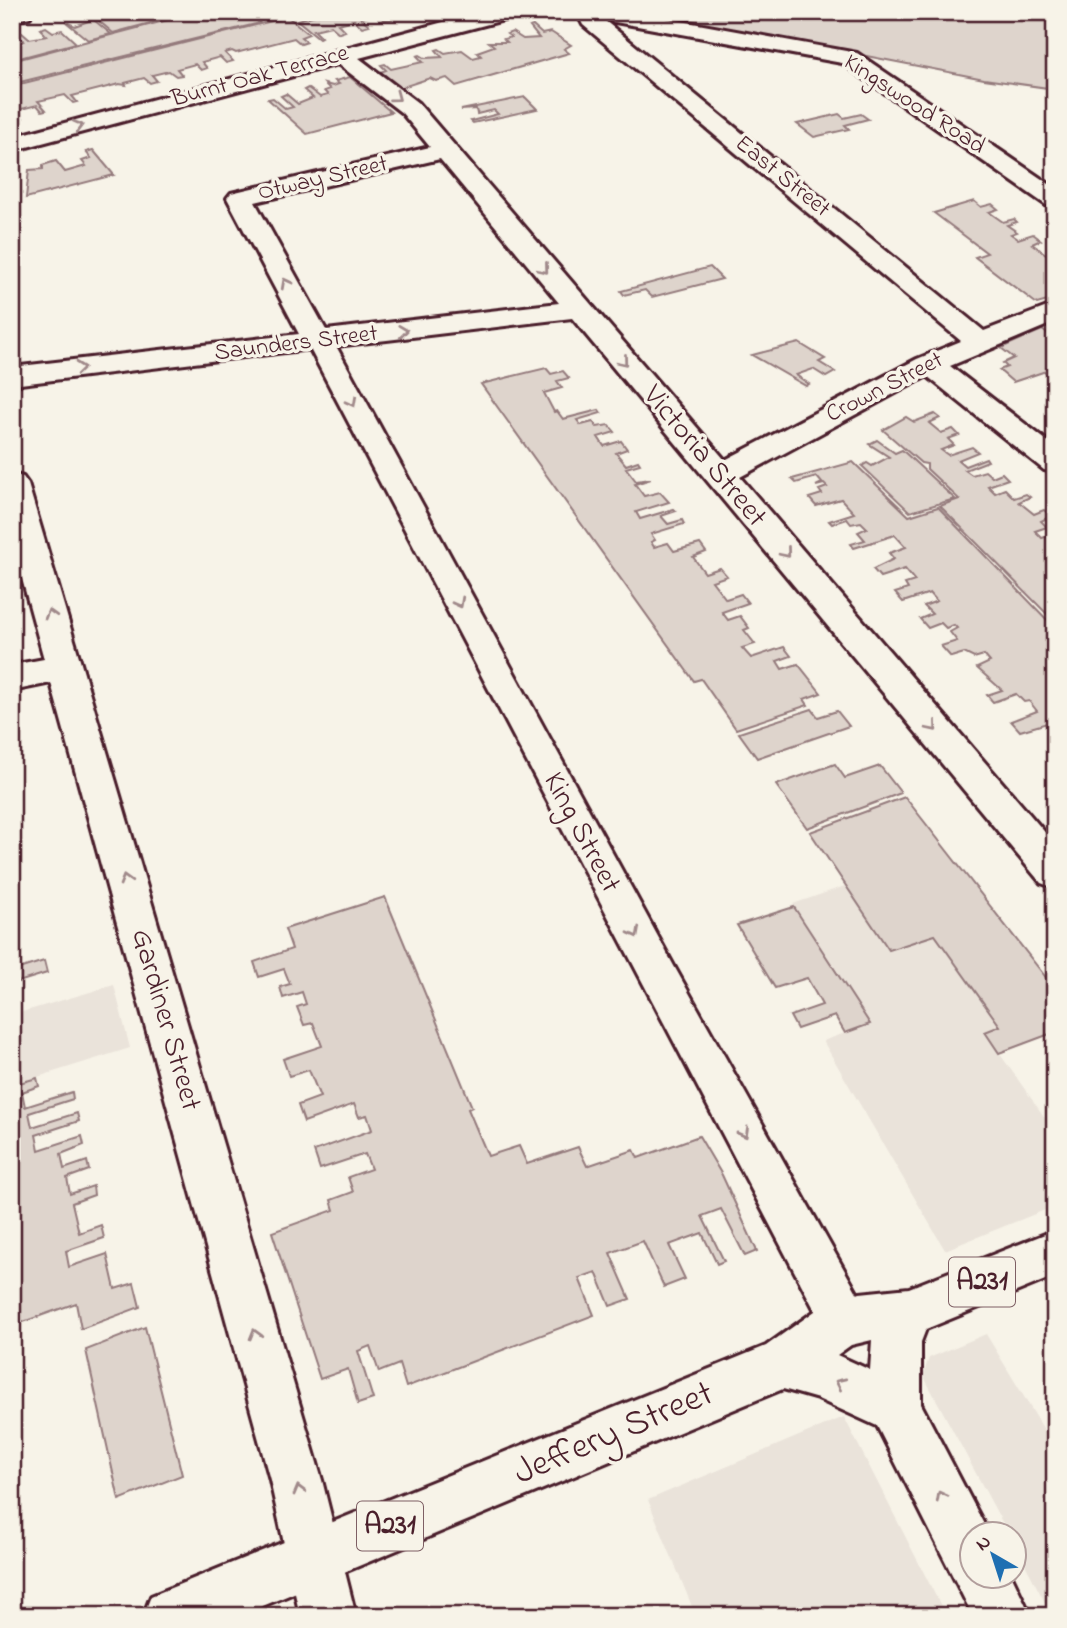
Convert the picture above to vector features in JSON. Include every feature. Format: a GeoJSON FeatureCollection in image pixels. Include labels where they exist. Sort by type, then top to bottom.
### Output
{"type":"FeatureCollection","features":[{"type":"Feature","properties":{"kind":"street"},"geometry":{"type":"LineString","coordinates":[[12,15],[22,12]]}},
{"type":"Feature","properties":{"kind":"street","name":"Burnt Oak Terrace"},"geometry":{"type":"LineString","coordinates":[[12,144],[507,12]]}},
{"type":"Feature","properties":{"kind":"street","name":"Kingswood Road"},"geometry":{"type":"LineString","coordinates":[[595,12],[849,58],[1055,200]]}},
{"type":"Feature","properties":{"kind":"street","name":"East Street"},"geometry":{"type":"LineString","coordinates":[[595,12],[591,20],[980,342]]}},
{"type":"Feature","properties":{"kind":"street","name":"Victoria Street"},"geometry":{"type":"LineString","coordinates":[[341,55],[410,108],[1055,872]]}},
{"type":"Feature","properties":{"kind":"street","name":"Otway Street"},"geometry":{"type":"LineString","coordinates":[[320,342],[240,198],[444,151]]}},
{"type":"Feature","properties":{"kind":"street","name":"Saunders Street"},"geometry":{"type":"LineString","coordinates":[[12,376],[320,342],[579,309]]}},
{"type":"Feature","properties":{"kind":"street","name":"Crown Street"},"geometry":{"type":"LineString","coordinates":[[720,475],[929,364],[1055,312]]}},
{"type":"Feature","properties":{"kind":"street","name":"King Street"},"geometry":{"type":"LineString","coordinates":[[320,342],[659,978],[847,1322]]}},
{"type":"Feature","properties":{"kind":"street"},"geometry":{"type":"LineString","coordinates":[[929,364],[991,410],[1055,463]]}},
{"type":"Feature","properties":{"kind":"street","name":"Gardiner Street"},"geometry":{"type":"LineString","coordinates":[[12,484],[316,1556],[327,1613]]}},
{"type":"Feature","properties":{"kind":"street"},"geometry":{"type":"LineString","coordinates":[[12,678],[65,668]]}},
{"type":"Feature","properties":{"kind":"street","name":"Jeffery Street"},"geometry":{"type":"LineString","coordinates":[[170,1616],[783,1364],[833,1328],[847,1322],[860,1317],[909,1311],[1055,1253]]}},
{"type":"Feature","properties":{"kind":"street","name":"A231"},"geometry":{"type":"LineString","coordinates":[[909,1311],[896,1341],[895,1408],[958,1530]]}},
{"type":"Feature","properties":{"kind":"street"},"geometry":{"type":"LineString","coordinates":[[783,1364],[823,1375],[895,1408]]}},
{"type":"Feature","properties":{"kind":"street"},"geometry":{"type":"LineString","coordinates":[[989,1590],[1003,1616]]}},
{"type":"Feature","properties":{"kind":"shaded area"},"geometry":{"type":"Polygon","coordinates":[[[114,12],[191,12],[113,33],[92,15],[102,20],[118,16],[114,12]]]}},
{"type":"Feature","properties":{"kind":"shaded area"},"geometry":{"type":"Polygon","coordinates":[[[198,12],[247,12],[260,23],[12,84],[12,61],[198,12]]]}},
{"type":"Feature","properties":{"kind":"shaded area"},"geometry":{"type":"Polygon","coordinates":[[[327,12],[385,12],[392,19],[385,20],[377,14],[361,18],[369,25],[362,27],[354,20],[338,24],[345,31],[339,33],[331,26],[314,30],[321,37],[319,38],[297,20],[327,12]]]}},
{"type":"Feature","properties":{"kind":"shaded area"},"geometry":{"type":"Polygon","coordinates":[[[641,12],[1055,12],[1055,89],[984,79],[641,12]]]}},
{"type":"Feature","properties":{"kind":"shaded area"},"geometry":{"type":"Polygon","coordinates":[[[87,16],[111,34],[88,40],[66,22],[75,26],[91,20],[87,16]]]}},
{"type":"Feature","properties":{"kind":"shaded area"},"geometry":{"type":"Polygon","coordinates":[[[288,17],[309,34],[301,37],[307,42],[301,44],[294,38],[236,53],[232,51],[225,53],[233,61],[226,63],[220,57],[202,62],[207,68],[201,70],[195,64],[177,69],[182,75],[176,76],[169,71],[152,75],[157,81],[150,83],[144,78],[125,83],[126,85],[119,84],[72,96],[77,102],[73,103],[65,95],[38,101],[46,110],[42,111],[37,105],[17,110],[22,117],[12,115],[12,86],[288,17]]]}},
{"type":"Feature","properties":{"kind":"shaded area"},"geometry":{"type":"Polygon","coordinates":[[[533,26],[542,34],[551,32],[571,45],[564,49],[569,53],[456,86],[447,78],[436,81],[430,78],[400,88],[380,72],[386,70],[381,65],[385,64],[391,69],[423,62],[417,56],[420,55],[425,58],[442,57],[436,50],[439,49],[445,53],[462,50],[473,58],[481,56],[477,52],[494,46],[489,42],[507,42],[504,39],[511,37],[507,34],[512,32],[523,39],[539,38],[530,27],[533,26]]]}},
{"type":"Feature","properties":{"kind":"shaded area"},"geometry":{"type":"Polygon","coordinates":[[[46,27],[53,32],[62,30],[76,43],[12,60],[12,44],[24,41],[17,35],[22,33],[29,39],[47,36],[40,29],[46,27]]]}},
{"type":"Feature","properties":{"kind":"shaded area"},"geometry":{"type":"Polygon","coordinates":[[[350,77],[391,112],[307,134],[268,99],[273,98],[286,109],[293,107],[281,96],[286,94],[298,104],[313,98],[304,90],[308,88],[320,97],[328,95],[324,91],[330,89],[325,84],[333,86],[339,84],[335,81],[350,77]]]}},
{"type":"Feature","properties":{"kind":"shaded area"},"geometry":{"type":"Polygon","coordinates":[[[525,97],[537,109],[473,123],[471,121],[498,114],[494,110],[477,114],[476,109],[461,110],[525,97]]]}},
{"type":"Feature","properties":{"kind":"shaded area"},"geometry":{"type":"Polygon","coordinates":[[[839,114],[844,118],[861,114],[868,119],[845,125],[849,129],[814,137],[797,124],[839,114]]]}},
{"type":"Feature","properties":{"kind":"shaded area"},"geometry":{"type":"Polygon","coordinates":[[[93,150],[114,175],[26,198],[29,170],[43,169],[43,165],[56,161],[65,172],[86,166],[82,161],[91,158],[86,152],[93,150]]]}},
{"type":"Feature","properties":{"kind":"shaded area"},"geometry":{"type":"Polygon","coordinates":[[[974,201],[981,207],[992,204],[998,209],[989,212],[1003,222],[1014,219],[1017,222],[1007,225],[1017,232],[1011,234],[1018,239],[1033,234],[1041,240],[1032,244],[1046,254],[1055,251],[1052,258],[1055,260],[1055,299],[1037,304],[975,257],[987,253],[934,213],[974,201]]]}},
{"type":"Feature","properties":{"kind":"shaded area"},"geometry":{"type":"Polygon","coordinates":[[[710,267],[722,279],[652,297],[645,290],[624,295],[621,291],[710,267]]]}},
{"type":"Feature","properties":{"kind":"shaded area"},"geometry":{"type":"Polygon","coordinates":[[[1042,330],[1055,339],[1055,368],[1013,382],[999,370],[1007,367],[1003,363],[1014,358],[1001,348],[1042,330]]]}},
{"type":"Feature","properties":{"kind":"shaded area"},"geometry":{"type":"Polygon","coordinates":[[[799,343],[825,359],[819,362],[835,372],[826,377],[813,369],[796,375],[809,384],[806,386],[752,355],[799,343]]]}},
{"type":"Feature","properties":{"kind":"shaded area"},"geometry":{"type":"Polygon","coordinates":[[[546,368],[551,374],[563,371],[569,378],[557,381],[562,388],[544,393],[554,412],[557,411],[563,419],[599,410],[601,413],[577,420],[581,425],[593,422],[597,427],[609,425],[615,432],[598,437],[604,446],[621,441],[627,449],[616,453],[626,465],[638,461],[640,464],[626,468],[636,481],[651,479],[635,484],[644,496],[660,492],[669,502],[636,512],[640,519],[674,509],[676,511],[661,516],[668,524],[682,520],[684,524],[651,534],[655,540],[651,542],[654,547],[668,543],[674,551],[700,544],[706,552],[693,557],[705,573],[720,568],[727,576],[712,581],[726,599],[741,594],[748,603],[722,612],[728,620],[740,616],[749,628],[744,630],[755,644],[742,648],[751,658],[784,647],[791,656],[777,661],[782,669],[798,664],[821,693],[804,699],[808,705],[736,729],[701,679],[694,681],[481,384],[546,368]]]}},
{"type":"Feature","properties":{"kind":"shaded area"},"geometry":{"type":"Polygon","coordinates":[[[935,414],[940,418],[929,423],[941,433],[953,429],[959,435],[948,439],[954,445],[941,450],[948,455],[972,447],[978,452],[958,460],[965,466],[986,458],[988,461],[965,470],[972,475],[985,471],[992,477],[1002,473],[1008,479],[988,486],[995,493],[1005,489],[1014,498],[1026,494],[1030,497],[1019,502],[1034,514],[1044,510],[1051,516],[1041,521],[1047,527],[1035,531],[1042,538],[1055,534],[1055,543],[1051,545],[1055,548],[1055,622],[940,506],[959,499],[927,469],[927,464],[921,463],[883,430],[906,417],[914,422],[935,414]]]}},
{"type":"Feature","properties":{"kind":"shaded area"},"geometry":{"type":"Polygon","coordinates":[[[877,440],[895,453],[902,450],[955,499],[910,512],[862,466],[867,463],[872,466],[889,457],[869,444],[877,440]]]}},
{"type":"Feature","properties":{"kind":"shaded area"},"geometry":{"type":"Polygon","coordinates":[[[853,462],[909,516],[938,507],[1055,628],[1055,730],[1047,723],[1020,731],[1011,721],[1037,711],[1029,701],[1024,702],[1016,694],[993,702],[987,695],[1002,690],[977,668],[990,662],[984,655],[974,658],[964,653],[951,657],[941,646],[957,641],[950,632],[957,628],[954,625],[946,628],[941,623],[928,628],[920,619],[932,614],[924,606],[937,601],[930,593],[903,602],[895,593],[908,589],[905,584],[915,581],[905,569],[880,577],[873,569],[894,559],[889,553],[906,547],[895,535],[854,548],[851,544],[865,540],[858,532],[867,528],[861,522],[851,524],[847,519],[832,524],[829,521],[854,513],[841,499],[816,506],[809,498],[822,494],[819,490],[827,487],[824,484],[816,486],[822,483],[817,477],[796,483],[792,479],[853,462]]]}},
{"type":"Feature","properties":{"kind":"shaded area"},"geometry":{"type":"Polygon","coordinates":[[[812,709],[818,717],[837,711],[849,726],[757,758],[739,733],[812,709]]]}},
{"type":"Feature","properties":{"kind":"shaded area"},"geometry":{"type":"Polygon","coordinates":[[[835,764],[845,778],[880,766],[901,793],[807,828],[776,785],[835,764]]]}},
{"type":"Feature","properties":{"kind":"shaded area"},"geometry":{"type":"Polygon","coordinates":[[[905,797],[1055,989],[1055,1032],[999,1053],[985,1032],[1000,1026],[935,935],[889,950],[810,832],[905,797]]]}},
{"type":"Feature","properties":{"kind":"shaded area"},"geometry":{"type":"Polygon","coordinates":[[[845,886],[889,950],[935,934],[1000,1027],[985,1033],[1055,1132],[1055,1206],[945,1250],[823,1041],[870,1024],[793,904],[845,886]]]}},
{"type":"Feature","properties":{"kind":"shaded area"},"geometry":{"type":"Polygon","coordinates":[[[385,897],[472,1107],[468,1109],[488,1156],[519,1146],[527,1164],[578,1147],[587,1166],[634,1150],[638,1158],[699,1136],[722,1175],[757,1251],[745,1256],[721,1209],[702,1216],[724,1261],[717,1264],[702,1233],[669,1245],[685,1279],[664,1287],[643,1241],[610,1253],[630,1299],[610,1306],[596,1272],[579,1278],[594,1315],[406,1387],[399,1364],[379,1372],[370,1346],[358,1351],[373,1399],[358,1404],[348,1369],[320,1379],[272,1232],[334,1210],[331,1200],[353,1192],[348,1177],[371,1169],[365,1154],[320,1169],[314,1151],[372,1130],[367,1115],[359,1117],[354,1104],[304,1122],[298,1105],[320,1097],[309,1070],[289,1076],[283,1059],[322,1046],[313,1023],[304,1025],[297,1007],[306,1004],[302,992],[283,998],[280,987],[290,984],[284,969],[259,977],[254,962],[292,949],[285,929],[385,897]]]}},
{"type":"Feature","properties":{"kind":"shaded area"},"geometry":{"type":"Polygon","coordinates":[[[794,907],[870,1024],[845,1033],[835,1016],[797,1029],[790,1016],[822,1005],[807,978],[775,988],[737,925],[794,907]]]}},
{"type":"Feature","properties":{"kind":"shaded area"},"geometry":{"type":"Polygon","coordinates":[[[44,961],[47,973],[12,984],[12,971],[44,961]]]}},
{"type":"Feature","properties":{"kind":"shaded area"},"geometry":{"type":"Polygon","coordinates":[[[114,985],[130,1048],[12,1085],[12,1015],[114,985]]]}},
{"type":"Feature","properties":{"kind":"shaded area"},"geometry":{"type":"Polygon","coordinates":[[[37,1078],[39,1086],[22,1092],[25,1107],[72,1092],[73,1099],[29,1113],[32,1127],[77,1113],[79,1121],[36,1135],[39,1150],[82,1136],[84,1145],[61,1154],[64,1169],[87,1161],[89,1170],[67,1178],[70,1194],[93,1186],[94,1195],[72,1203],[79,1233],[101,1225],[104,1238],[66,1251],[69,1267],[107,1254],[115,1289],[134,1283],[140,1307],[81,1329],[76,1303],[12,1326],[12,1085],[37,1078]]]}},
{"type":"Feature","properties":{"kind":"shaded area"},"geometry":{"type":"Polygon","coordinates":[[[145,1327],[182,1475],[119,1500],[86,1350],[145,1327]]]}},
{"type":"Feature","properties":{"kind":"shaded area"},"geometry":{"type":"Polygon","coordinates":[[[986,1334],[1055,1448],[1055,1616],[1052,1616],[1028,1570],[1028,1520],[1001,1520],[923,1375],[929,1358],[986,1334]]]}},
{"type":"Feature","properties":{"kind":"shaded area"},"geometry":{"type":"Polygon","coordinates":[[[844,1417],[946,1616],[696,1616],[648,1500],[844,1417]]]}}]}
